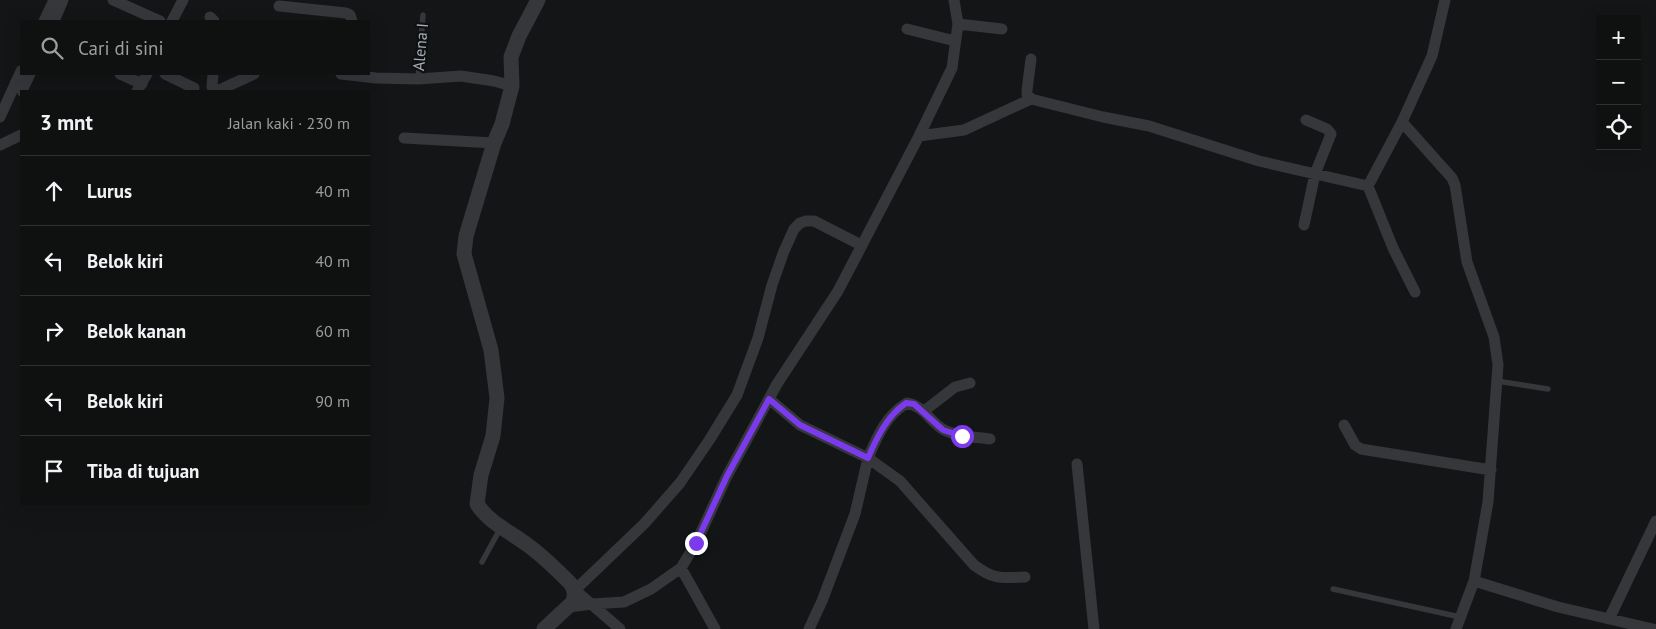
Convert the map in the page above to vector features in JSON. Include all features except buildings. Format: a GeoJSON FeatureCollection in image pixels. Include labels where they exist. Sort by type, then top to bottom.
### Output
{"type":"FeatureCollection","features":[{"type":"Feature","properties":{"kind":"street"},"geometry":{"type":"LineString","coordinates":[[44,20],[54,0]]}},
{"type":"Feature","properties":{"kind":"street"},"geometry":{"type":"LineString","coordinates":[[54,20],[62,0]]}},
{"type":"Feature","properties":{"kind":"street"},"geometry":{"type":"LineString","coordinates":[[113,0],[158,20]]}},
{"type":"Feature","properties":{"kind":"street"},"geometry":{"type":"LineString","coordinates":[[173,20],[183,0]]}},
{"type":"Feature","properties":{"kind":"street"},"geometry":{"type":"LineString","coordinates":[[538,0],[519,36],[512,57],[512,86],[502,124],[494,143],[466,236],[464,254],[491,350],[497,398],[493,436],[481,475],[476,504],[488,518],[544,558],[575,590],[620,629]]}},
{"type":"Feature","properties":{"kind":"street"},"geometry":{"type":"LineString","coordinates":[[569,607],[624,602],[651,589],[681,568],[696,543],[727,476],[769,399],[838,291],[919,136],[952,68],[958,24],[954,0]]}},
{"type":"Feature","properties":{"kind":"street"},"geometry":{"type":"LineString","coordinates":[[1415,292],[1393,248],[1368,186],[1402,122],[1432,56],[1445,0]]}},
{"type":"Feature","properties":{"kind":"street"},"geometry":{"type":"LineString","coordinates":[[279,6],[349,17]]}},
{"type":"Feature","properties":{"kind":"street"},"geometry":{"type":"LineString","coordinates":[[958,24],[1002,29]]}},
{"type":"Feature","properties":{"kind":"street"},"geometry":{"type":"LineString","coordinates":[[907,29],[955,41]]}},
{"type":"Feature","properties":{"kind":"street"},"geometry":{"type":"LineString","coordinates":[[1031,59],[1027,94],[1031,99],[1149,126],[1259,161],[1368,186]]}},
{"type":"Feature","properties":{"kind":"street"},"geometry":{"type":"LineString","coordinates":[[0,117],[20,73]]}},
{"type":"Feature","properties":{"kind":"street"},"geometry":{"type":"LineString","coordinates":[[23,90],[30,75]]}},
{"type":"Feature","properties":{"kind":"street"},"geometry":{"type":"LineString","coordinates":[[122,75],[142,83]]}},
{"type":"Feature","properties":{"kind":"street"},"geometry":{"type":"LineString","coordinates":[[166,75],[194,88]]}},
{"type":"Feature","properties":{"kind":"street"},"geometry":{"type":"LineString","coordinates":[[213,75],[212,87],[220,90],[252,75]]}},
{"type":"Feature","properties":{"kind":"street"},"geometry":{"type":"LineString","coordinates":[[354,75],[376,78],[418,79],[461,76],[512,86]]}},
{"type":"Feature","properties":{"kind":"street"},"geometry":{"type":"LineString","coordinates":[[919,136],[964,130],[1031,99]]}},
{"type":"Feature","properties":{"kind":"street"},"geometry":{"type":"LineString","coordinates":[[1304,225],[1315,174],[1331,134],[1327,129],[1306,120]]}},
{"type":"Feature","properties":{"kind":"street"},"geometry":{"type":"LineString","coordinates":[[1402,122],[1452,178],[1455,185],[1467,262],[1494,337],[1498,365],[1488,502],[1474,581],[1456,629]]}},
{"type":"Feature","properties":{"kind":"street"},"geometry":{"type":"LineString","coordinates":[[0,145],[20,135]]}},
{"type":"Feature","properties":{"kind":"street"},"geometry":{"type":"LineString","coordinates":[[404,138],[494,143]]}},
{"type":"Feature","properties":{"kind":"street"},"geometry":{"type":"LineString","coordinates":[[544,629],[573,602],[575,590],[644,524],[680,483],[737,395],[758,338],[775,276],[794,229],[806,221],[814,221],[861,245]]}},
{"type":"Feature","properties":{"kind":"street"},"geometry":{"type":"LineString","coordinates":[[924,411],[955,388],[970,383]]}},
{"type":"Feature","properties":{"kind":"street"},"geometry":{"type":"LineString","coordinates":[[769,399],[800,425],[868,458],[900,481],[974,565],[985,573],[998,578],[1025,577]]}},
{"type":"Feature","properties":{"kind":"street"},"geometry":{"type":"LineString","coordinates":[[809,629],[822,601],[855,514],[868,458],[879,433],[900,407],[906,403],[914,404],[943,430],[962,436],[990,439]]}},
{"type":"Feature","properties":{"kind":"street"},"geometry":{"type":"LineString","coordinates":[[1344,426],[1355,445],[1361,449],[1491,470]]}},
{"type":"Feature","properties":{"kind":"street"},"geometry":{"type":"LineString","coordinates":[[1077,464],[1094,629]]}},
{"type":"Feature","properties":{"kind":"street"},"geometry":{"type":"LineString","coordinates":[[1609,619],[1656,521]]}},
{"type":"Feature","properties":{"kind":"street"},"geometry":{"type":"LineString","coordinates":[[681,568],[715,629]]}},
{"type":"Feature","properties":{"kind":"street"},"geometry":{"type":"LineString","coordinates":[[1474,581],[1558,606],[1653,629]]}},
{"type":"Feature","properties":{"kind":"street"},"geometry":{"type":"LineString","coordinates":[[1596,629],[1597,616]]}},
{"type":"Feature","properties":{"kind":"lane","name":"Alena I"},"geometry":{"type":"LineString","coordinates":[[418,79],[423,15]]}},
{"type":"Feature","properties":{"kind":"lane"},"geometry":{"type":"LineString","coordinates":[[1497,381],[1548,389]]}},
{"type":"Feature","properties":{"kind":"lane"},"geometry":{"type":"LineString","coordinates":[[482,562],[501,527]]}},
{"type":"Feature","properties":{"kind":"lane"},"geometry":{"type":"LineString","coordinates":[[1333,589],[1460,617]]}},
{"type":"Feature","properties":{"kind":"route"},"geometry":{"type":"LineString","coordinates":[[696,543],[727,476],[769,399],[800,425],[868,458],[879,433],[888,420],[906,403],[914,404],[924,411],[943,430],[962,436]]}}]}
